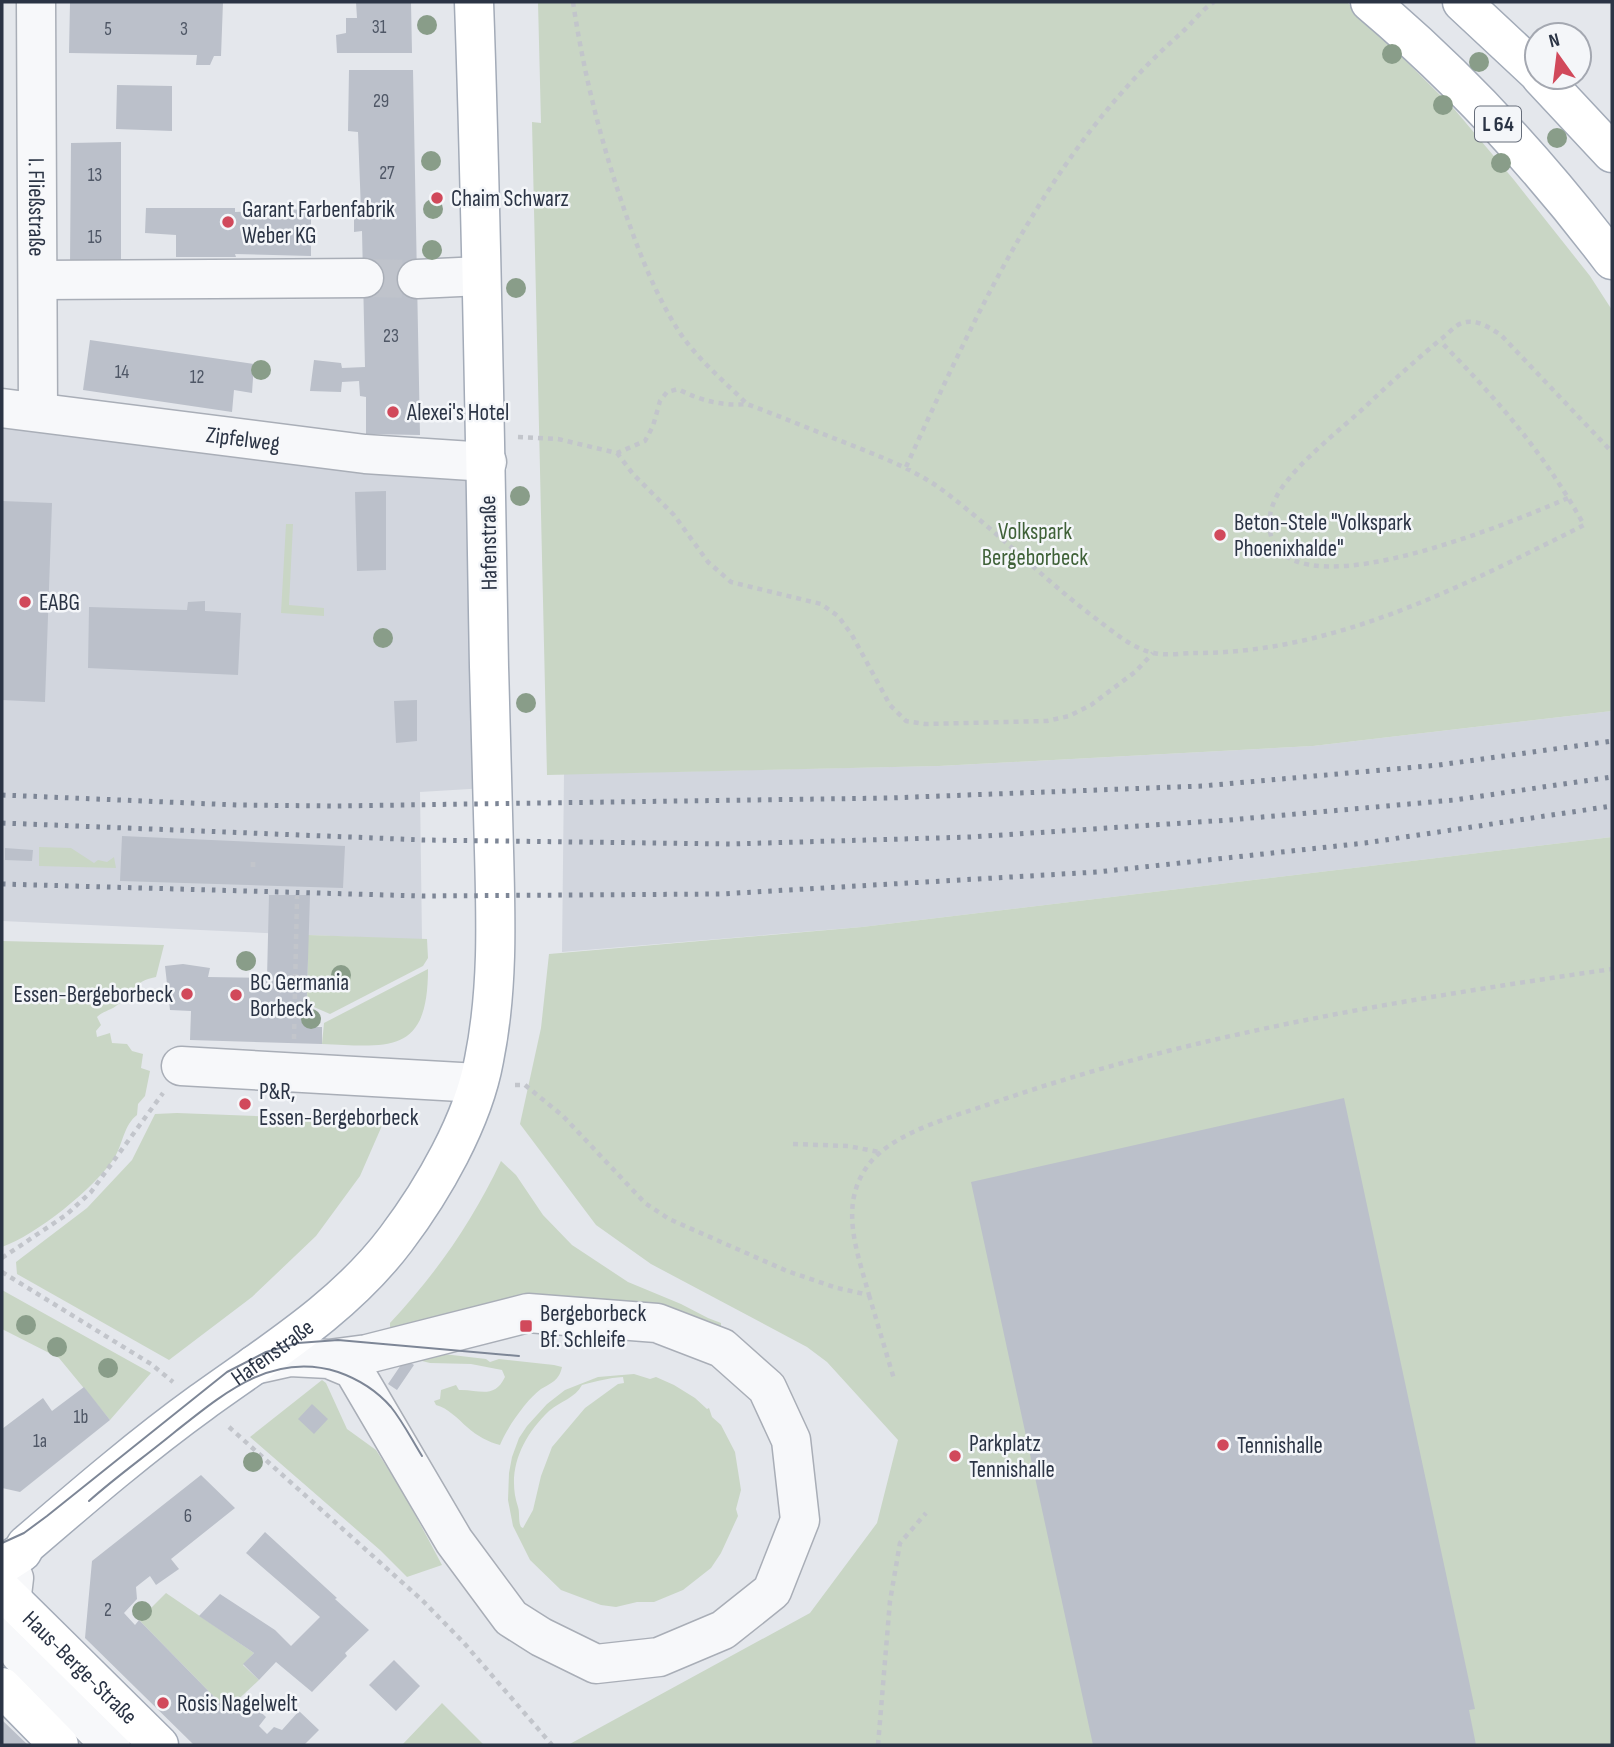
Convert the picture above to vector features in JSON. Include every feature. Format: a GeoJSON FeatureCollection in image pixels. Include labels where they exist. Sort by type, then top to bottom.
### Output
{"type":"FeatureCollection","features":[{"type":"Feature","properties":{"kind":"main road","name":"Hafenstraße"},"geometry":{"type":"LineString","coordinates":[[14,1595],[212,1413],[254,1364],[332,1306],[374,1266],[425,1196],[463,1125],[478,1083],[491,1017],[496,938],[487,450],[474,2]]}},
{"type":"Feature","properties":{"kind":"main road","name":"L 64"},"geometry":{"type":"LineString","coordinates":[[1370,2],[1469,92],[1572,208],[1612,260]]}},
{"type":"Feature","properties":{"kind":"main road"},"geometry":{"type":"LineString","coordinates":[[1462,2],[1523,59]]}},
{"type":"Feature","properties":{"kind":"main road"},"geometry":{"type":"LineString","coordinates":[[1554,91],[1612,153]]}},
{"type":"Feature","properties":{"kind":"main road","name":"Haus-Berge-Straße"},"geometry":{"type":"LineString","coordinates":[[14,1595],[159,1745]]}},
{"type":"Feature","properties":{"kind":"main road"},"geometry":{"type":"LineString","coordinates":[[2,1687],[59,1745]]}},
{"type":"Feature","properties":{"kind":"street","name":"I. Fließstraße"},"geometry":{"type":"LineString","coordinates":[[20,409],[38,280],[36,2]]}},
{"type":"Feature","properties":{"kind":"street"},"geometry":{"type":"LineString","coordinates":[[417,279],[481,276]]}},
{"type":"Feature","properties":{"kind":"street"},"geometry":{"type":"LineString","coordinates":[[38,280],[364,278]]}},
{"type":"Feature","properties":{"kind":"street","name":"Zipfelweg"},"geometry":{"type":"LineString","coordinates":[[20,409],[365,454],[487,450]]}},
{"type":"Feature","properties":{"kind":"street"},"geometry":{"type":"LineString","coordinates":[[181,1066],[478,1083]]}},
{"type":"Feature","properties":{"kind":"street"},"geometry":{"type":"LineString","coordinates":[[254,1364],[290,1357],[329,1359],[366,1354],[528,1313],[657,1323],[722,1349],[767,1388],[791,1440],[800,1520],[772,1591],[723,1630],[659,1657],[596,1664],[541,1637],[511,1618],[454,1541],[354,1369],[329,1359]]}},
{"type":"Feature","properties":{"kind":"street"},"geometry":{"type":"LineString","coordinates":[[14,1595],[31,1649],[63,1698],[111,1745]]}},
{"type":"Feature","properties":{"kind":"path"},"geometry":{"type":"LineString","coordinates":[[573,2],[593,106],[611,170],[644,264],[679,332],[706,365],[747,404],[906,467],[941,489],[1085,610],[1128,642],[1153,653],[1224,653],[1280,647],[1328,635],[1410,606],[1501,567],[1584,525],[1532,443],[1495,398],[1440,341]]}},
{"type":"Feature","properties":{"kind":"path"},"geometry":{"type":"LineString","coordinates":[[906,467],[975,320],[1006,261],[1050,188],[1126,85],[1196,20],[1211,2]]}},
{"type":"Feature","properties":{"kind":"path"},"geometry":{"type":"LineString","coordinates":[[1569,498],[1487,530],[1389,561],[1351,566],[1314,565],[1280,553],[1272,540],[1269,525],[1271,508],[1279,492],[1297,470],[1422,354],[1462,323],[1480,323],[1501,335],[1612,452]]}},
{"type":"Feature","properties":{"kind":"path"},"geometry":{"type":"LineString","coordinates":[[487,450],[541,437],[617,453],[645,441],[653,426],[660,401],[667,391],[678,389],[691,396],[725,405],[747,404]]}},
{"type":"Feature","properties":{"kind":"path"},"geometry":{"type":"LineString","coordinates":[[617,453],[633,474],[674,515],[708,562],[731,582],[821,604],[838,616],[852,635],[890,705],[906,721],[925,724],[1047,721],[1069,716],[1091,705],[1135,672],[1153,653]]}},
{"type":"Feature","properties":{"kind":"path"},"geometry":{"type":"LineString","coordinates":[[253,858],[253,867]]}},
{"type":"Feature","properties":{"kind":"path"},"geometry":{"type":"LineString","coordinates":[[294,1043],[297,896]]}},
{"type":"Feature","properties":{"kind":"path"},"geometry":{"type":"LineString","coordinates":[[894,1379],[853,1234],[852,1210],[854,1189],[870,1163],[880,1153],[914,1132],[1025,1092],[1208,1040],[1413,1000],[1612,970]]}},
{"type":"Feature","properties":{"kind":"path"},"geometry":{"type":"LineString","coordinates":[[2,1258],[56,1222],[91,1192],[181,1066]]}},
{"type":"Feature","properties":{"kind":"path"},"geometry":{"type":"LineString","coordinates":[[478,1083],[525,1085],[562,1116],[645,1203],[669,1219],[787,1271],[869,1295]]}},
{"type":"Feature","properties":{"kind":"path"},"geometry":{"type":"LineString","coordinates":[[793,1144],[848,1146],[880,1153]]}},
{"type":"Feature","properties":{"kind":"path"},"geometry":{"type":"LineString","coordinates":[[2,1272],[151,1364],[212,1413],[424,1601],[464,1643],[551,1745]]}},
{"type":"Feature","properties":{"kind":"path"},"geometry":{"type":"LineString","coordinates":[[878,1745],[890,1601],[900,1543],[926,1513]]}},
{"type":"Feature","properties":{"kind":"shaded area"},"geometry":{"type":"Polygon","coordinates":[[[2,408],[481,461],[486,788],[420,792],[422,940],[2,921],[2,408]]]}},
{"type":"Feature","properties":{"kind":"shaded area"},"geometry":{"type":"Polygon","coordinates":[[[1612,711],[1612,837],[862,927],[562,952],[564,774],[939,766],[1313,746],[1612,711]]]}},
{"type":"Feature","properties":{"kind":"green space","name":"Volkspark Bergeborbeck"},"geometry":{"type":"Polygon","coordinates":[[[538,2],[1347,2],[1455,110],[1590,276],[1612,310],[1612,711],[1313,746],[939,766],[547,775],[532,122],[541,123],[538,2]]]}},
{"type":"Feature","properties":{"kind":"green space"},"geometry":{"type":"Polygon","coordinates":[[[286,524],[293,524],[289,605],[324,608],[324,616],[281,613],[286,524]]]}},
{"type":"Feature","properties":{"kind":"green space"},"geometry":{"type":"Polygon","coordinates":[[[1612,837],[1612,1745],[568,1745],[810,1613],[877,1523],[898,1440],[827,1362],[807,1347],[651,1264],[596,1225],[520,1124],[541,1028],[549,954],[862,927],[1612,837]]]}},
{"type":"Feature","properties":{"kind":"green space"},"geometry":{"type":"Polygon","coordinates":[[[39,847],[71,848],[94,863],[98,860],[107,862],[114,857],[116,868],[39,866],[39,847]]]}},
{"type":"Feature","properties":{"kind":"green space"},"geometry":{"type":"Polygon","coordinates":[[[308,935],[427,939],[428,958],[423,966],[330,1014],[307,1004],[308,935]]]}},
{"type":"Feature","properties":{"kind":"green space"},"geometry":{"type":"Polygon","coordinates":[[[2,941],[164,945],[156,977],[142,982],[121,1002],[97,1017],[101,1025],[96,1031],[97,1037],[110,1033],[112,1043],[127,1044],[132,1051],[143,1054],[141,1068],[150,1071],[145,1096],[138,1104],[137,1115],[126,1129],[115,1157],[94,1182],[64,1209],[31,1232],[2,1247],[2,941]]]}},
{"type":"Feature","properties":{"kind":"green space"},"geometry":{"type":"Polygon","coordinates":[[[428,969],[421,1017],[413,1031],[401,1040],[368,1046],[322,1044],[324,1023],[428,969]]]}},
{"type":"Feature","properties":{"kind":"green space"},"geometry":{"type":"Polygon","coordinates":[[[155,1114],[384,1121],[360,1176],[316,1236],[252,1297],[169,1360],[17,1274],[16,1262],[87,1208],[132,1160],[155,1114]]]}},
{"type":"Feature","properties":{"kind":"green space"},"geometry":{"type":"Polygon","coordinates":[[[501,1161],[516,1175],[543,1215],[572,1245],[628,1282],[721,1323],[721,1328],[390,1327],[390,1323],[423,1286],[452,1246],[501,1161]]]}},
{"type":"Feature","properties":{"kind":"green space"},"geometry":{"type":"Polygon","coordinates":[[[2,1290],[151,1373],[110,1420],[59,1358],[2,1329],[2,1290]]]}},
{"type":"Feature","properties":{"kind":"green space"},"geometry":{"type":"Polygon","coordinates":[[[435,1353],[486,1359],[490,1362],[499,1359],[562,1367],[557,1379],[541,1389],[523,1407],[500,1445],[479,1436],[434,1401],[440,1399],[441,1390],[456,1385],[459,1390],[485,1392],[496,1389],[505,1377],[502,1370],[471,1364],[430,1363],[414,1359],[435,1353]]]}},
{"type":"Feature","properties":{"kind":"green space"},"geometry":{"type":"Polygon","coordinates":[[[634,1374],[650,1379],[656,1377],[674,1385],[709,1408],[735,1452],[741,1490],[736,1509],[738,1516],[721,1553],[711,1568],[683,1590],[654,1602],[637,1602],[616,1607],[601,1605],[561,1590],[530,1560],[513,1526],[508,1500],[509,1473],[519,1438],[547,1404],[565,1390],[598,1377],[634,1374]],[[623,1377],[582,1385],[572,1396],[549,1411],[531,1432],[515,1468],[515,1494],[521,1527],[523,1528],[533,1510],[541,1476],[552,1447],[585,1408],[618,1384],[624,1383],[623,1377]]]}},
{"type":"Feature","properties":{"kind":"green space"},"geometry":{"type":"Polygon","coordinates":[[[322,1380],[326,1383],[347,1429],[376,1450],[403,1492],[442,1565],[407,1577],[380,1550],[250,1437],[322,1380]]]}},
{"type":"Feature","properties":{"kind":"green space"},"geometry":{"type":"Polygon","coordinates":[[[166,1593],[254,1653],[243,1665],[259,1680],[227,1710],[139,1620],[166,1593]]]}},
{"type":"Feature","properties":{"kind":"green space"},"geometry":{"type":"Polygon","coordinates":[[[442,1703],[484,1745],[402,1745],[442,1703]]]}},
{"type":"Feature","properties":{"kind":"building"},"geometry":{"type":"Polygon","coordinates":[[[70,2],[223,2],[221,56],[214,56],[210,65],[196,65],[197,55],[69,53],[70,2]]]}},
{"type":"Feature","properties":{"kind":"building"},"geometry":{"type":"Polygon","coordinates":[[[356,2],[411,2],[412,53],[337,53],[336,35],[346,33],[346,18],[357,18],[356,2]]]}},
{"type":"Feature","properties":{"kind":"building"},"geometry":{"type":"Polygon","coordinates":[[[349,70],[413,70],[420,435],[366,434],[366,397],[360,396],[359,381],[342,382],[341,392],[310,391],[314,360],[341,363],[342,368],[365,367],[362,231],[354,232],[354,211],[361,211],[358,132],[348,131],[349,70]]]}},
{"type":"Feature","properties":{"kind":"building"},"geometry":{"type":"Polygon","coordinates":[[[117,85],[172,86],[172,131],[116,129],[117,85]]]}},
{"type":"Feature","properties":{"kind":"building"},"geometry":{"type":"Polygon","coordinates":[[[121,142],[121,265],[70,265],[71,143],[121,142]]]}},
{"type":"Feature","properties":{"kind":"building","name":"Garant Farbenfabrik Weber KG"},"geometry":{"type":"Polygon","coordinates":[[[146,208],[235,208],[235,212],[311,209],[311,256],[235,254],[236,257],[176,257],[176,235],[145,233],[146,208]]]}},
{"type":"Feature","properties":{"kind":"building"},"geometry":{"type":"Polygon","coordinates":[[[90,340],[254,364],[252,393],[234,390],[232,412],[83,390],[90,340]]]}},
{"type":"Feature","properties":{"kind":"building"},"geometry":{"type":"Polygon","coordinates":[[[386,491],[386,570],[357,571],[355,492],[386,491]]]}},
{"type":"Feature","properties":{"kind":"building","name":"EABG"},"geometry":{"type":"Polygon","coordinates":[[[2,501],[52,503],[45,702],[2,700],[2,501]]]}},
{"type":"Feature","properties":{"kind":"building"},"geometry":{"type":"Polygon","coordinates":[[[205,601],[205,611],[241,613],[238,675],[88,668],[89,607],[187,610],[188,602],[205,601]]]}},
{"type":"Feature","properties":{"kind":"building"},"geometry":{"type":"Polygon","coordinates":[[[417,700],[417,741],[396,743],[394,701],[417,700]]]}},
{"type":"Feature","properties":{"kind":"building"},"geometry":{"type":"Polygon","coordinates":[[[122,836],[345,846],[343,888],[120,881],[122,836]]]}},
{"type":"Feature","properties":{"kind":"building"},"geometry":{"type":"Polygon","coordinates":[[[5,848],[33,850],[32,861],[5,860],[5,848]]]}},
{"type":"Feature","properties":{"kind":"building"},"geometry":{"type":"Polygon","coordinates":[[[269,895],[310,895],[306,1023],[310,1027],[322,1027],[322,1044],[190,1040],[191,1011],[170,1010],[165,966],[183,964],[210,968],[208,977],[267,978],[269,895]]]}},
{"type":"Feature","properties":{"kind":"building","name":"Tennishalle"},"geometry":{"type":"Polygon","coordinates":[[[1344,1098],[1475,1709],[1469,1710],[1476,1745],[1093,1745],[971,1182],[1344,1098]]]}},
{"type":"Feature","properties":{"kind":"building"},"geometry":{"type":"Polygon","coordinates":[[[405,1359],[414,1365],[397,1390],[388,1384],[405,1359]]]}},
{"type":"Feature","properties":{"kind":"building"},"geometry":{"type":"Polygon","coordinates":[[[84,1387],[110,1420],[20,1492],[2,1488],[2,1429],[43,1398],[52,1411],[84,1387]]]}},
{"type":"Feature","properties":{"kind":"building"},"geometry":{"type":"Polygon","coordinates":[[[312,1404],[328,1419],[314,1434],[298,1419],[312,1404]]]}},
{"type":"Feature","properties":{"kind":"building"},"geometry":{"type":"Polygon","coordinates":[[[201,1475],[235,1508],[171,1559],[179,1569],[156,1585],[150,1576],[136,1587],[137,1599],[124,1613],[135,1625],[139,1620],[227,1710],[236,1703],[245,1712],[253,1705],[266,1717],[259,1726],[267,1734],[274,1727],[282,1730],[299,1711],[319,1730],[304,1745],[194,1745],[85,1638],[92,1561],[201,1475]]]}},
{"type":"Feature","properties":{"kind":"building"},"geometry":{"type":"Polygon","coordinates":[[[265,1532],[369,1630],[345,1653],[347,1656],[312,1692],[276,1662],[259,1680],[243,1664],[254,1653],[199,1616],[220,1594],[275,1630],[291,1646],[320,1617],[246,1553],[265,1532]]]}},
{"type":"Feature","properties":{"kind":"building"},"geometry":{"type":"Polygon","coordinates":[[[394,1660],[420,1686],[396,1711],[369,1685],[394,1660]]]}},
{"type":"Feature","properties":{"kind":"building"},"geometry":{"type":"Polygon","coordinates":[[[2,1720],[28,1745],[2,1745],[2,1720]]]}},
{"type":"Feature","properties":{"kind":"tunnel"},"geometry":{"type":"LineString","coordinates":[[364,278],[417,279]]}},
{"type":"Feature","properties":{"kind":"tram line"},"geometry":{"type":"LineString","coordinates":[[2,1543],[24,1533],[47,1516],[227,1372],[266,1352],[298,1343],[338,1340],[519,1356]]}},
{"type":"Feature","properties":{"kind":"tram line"},"geometry":{"type":"LineString","coordinates":[[89,1501],[231,1390],[271,1371],[292,1367],[314,1367],[338,1372],[367,1386],[391,1407],[422,1456]]}},
{"type":"Feature","properties":{"kind":"railway"},"geometry":{"type":"LineString","coordinates":[[2,795],[237,805],[333,806],[889,798],[1202,786],[1439,765],[1612,741]]}},
{"type":"Feature","properties":{"kind":"railway"},"geometry":{"type":"LineString","coordinates":[[2,823],[424,840],[730,844],[971,837],[1229,820],[1454,800],[1612,777]]}},
{"type":"Feature","properties":{"kind":"railway"},"geometry":{"type":"LineString","coordinates":[[2,884],[422,896],[720,894],[1097,872],[1365,843],[1612,806]]}},
{"type":"Feature","properties":{"kind":"place","name":"Chaim Schwarz"},"geometry":{"type":"Point","coordinates":[437,198]}},
{"type":"Feature","properties":{"kind":"place","name":"Garant Farbenfabrik Weber KG"},"geometry":{"type":"Point","coordinates":[228,222]}},
{"type":"Feature","properties":{"kind":"place","name":"Alexei's Hotel"},"geometry":{"type":"Point","coordinates":[393,412]}},
{"type":"Feature","properties":{"kind":"place","name":"Beton-Stele \"Volkspark Phoenixhalde\""},"geometry":{"type":"Point","coordinates":[1220,535]}},
{"type":"Feature","properties":{"kind":"place","name":"EABG"},"geometry":{"type":"Point","coordinates":[25,602]}},
{"type":"Feature","properties":{"kind":"place","name":"Essen-Bergeborbeck"},"geometry":{"type":"Point","coordinates":[187,994]}},
{"type":"Feature","properties":{"kind":"place","name":"BC Germania Borbeck"},"geometry":{"type":"Point","coordinates":[236,995]}},
{"type":"Feature","properties":{"kind":"place","name":"P&R, Essen-Bergeborbeck"},"geometry":{"type":"Point","coordinates":[245,1104]}},
{"type":"Feature","properties":{"kind":"place","name":"Bergeborbeck Bf. Schleife"},"geometry":{"type":"Point","coordinates":[526,1326]}},
{"type":"Feature","properties":{"kind":"place","name":"Tennishalle"},"geometry":{"type":"Point","coordinates":[1223,1445]}},
{"type":"Feature","properties":{"kind":"place","name":"Parkplatz Tennishalle"},"geometry":{"type":"Point","coordinates":[955,1456]}},
{"type":"Feature","properties":{"kind":"place","name":"Rosis Nagelwelt"},"geometry":{"type":"Point","coordinates":[163,1703]}}]}
